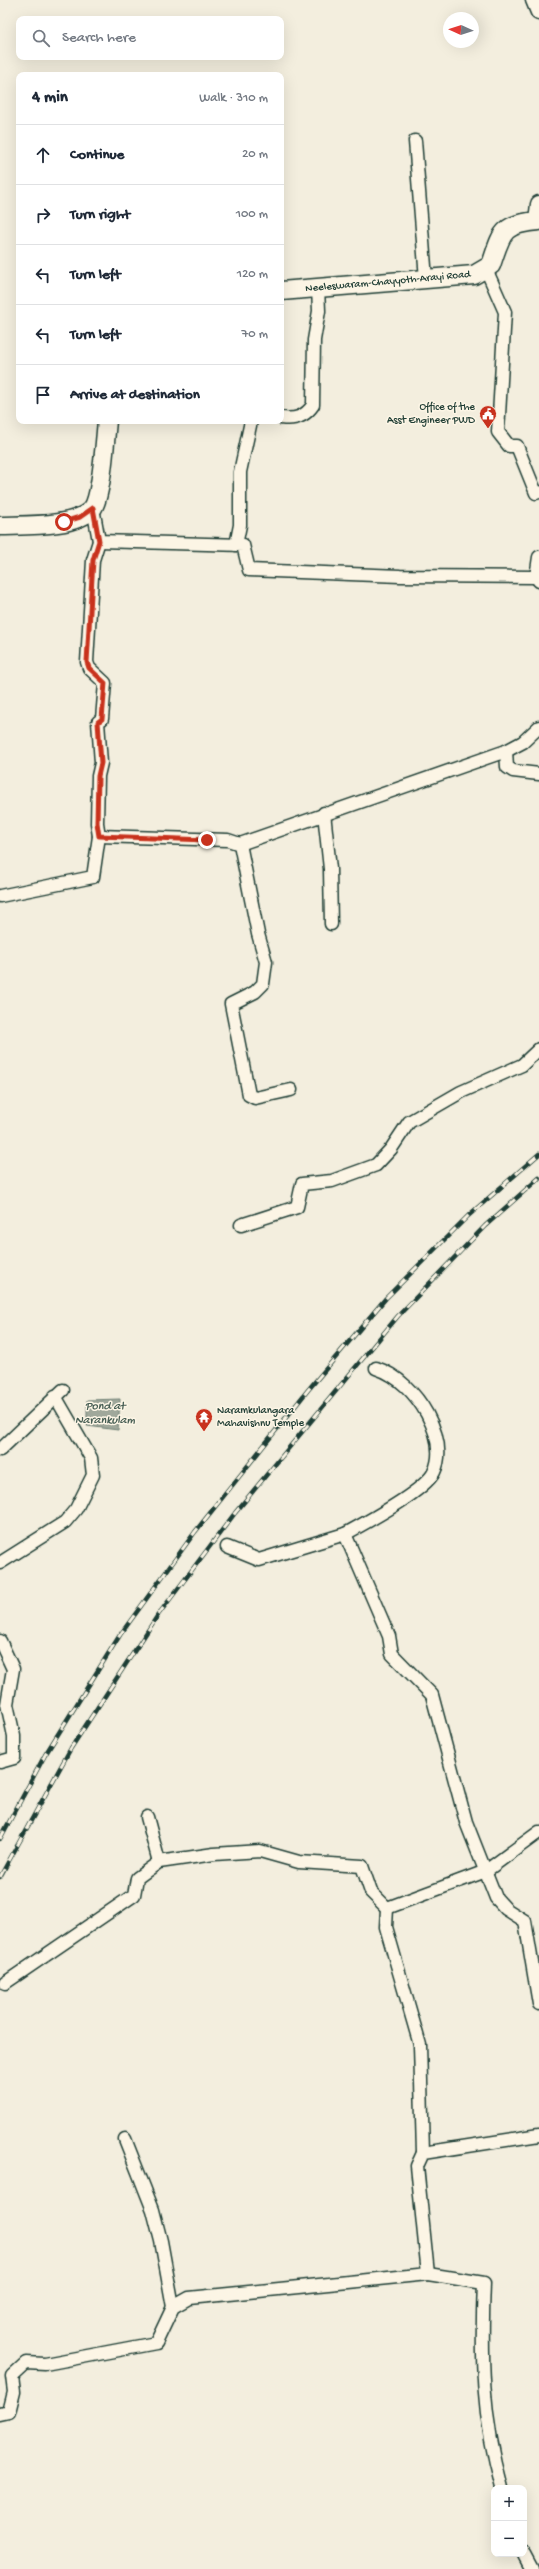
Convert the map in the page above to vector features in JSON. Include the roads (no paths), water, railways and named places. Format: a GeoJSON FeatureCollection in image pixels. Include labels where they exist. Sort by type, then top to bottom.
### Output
{"type":"FeatureCollection","features":[{"type":"Feature","properties":{"kind":"main road","name":"Neeleswaram-Chayyoth-Arayi Road"},"geometry":{"type":"LineString","coordinates":[[284,291],[474,275],[486,270],[491,265],[501,235],[507,228],[538,215]]}},
{"type":"Feature","properties":{"kind":"main road"},"geometry":{"type":"LineString","coordinates":[[0,526],[64,522],[80,517],[93,508],[98,495],[107,424]]}},
{"type":"Feature","properties":{"kind":"street"},"geometry":{"type":"LineString","coordinates":[[534,0],[539,12]]}},
{"type":"Feature","properties":{"kind":"street"},"geometry":{"type":"LineString","coordinates":[[415,141],[426,279]]}},
{"type":"Feature","properties":{"kind":"street"},"geometry":{"type":"LineString","coordinates":[[486,270],[505,312],[498,432],[509,446],[517,446],[536,492],[539,492]]}},
{"type":"Feature","properties":{"kind":"street"},"geometry":{"type":"LineString","coordinates":[[284,418],[299,418],[308,412],[313,405],[314,340],[319,311],[318,288]]}},
{"type":"Feature","properties":{"kind":"street"},"geometry":{"type":"LineString","coordinates":[[236,545],[240,525],[240,472],[250,424]]}},
{"type":"Feature","properties":{"kind":"street"},"geometry":{"type":"LineString","coordinates":[[0,896],[92,877],[99,836],[97,823],[98,776],[101,763],[98,722],[102,719],[105,683],[89,668],[87,662],[93,560],[99,541],[93,508]]}},
{"type":"Feature","properties":{"kind":"street"},"geometry":{"type":"LineString","coordinates":[[99,541],[243,545],[249,570],[400,576],[538,579],[539,557]]}},
{"type":"Feature","properties":{"kind":"street"},"geometry":{"type":"LineString","coordinates":[[99,836],[228,840],[240,844],[506,751],[523,742],[539,727]]}},
{"type":"Feature","properties":{"kind":"street"},"geometry":{"type":"LineString","coordinates":[[506,751],[507,767],[513,771],[539,774]]}},
{"type":"Feature","properties":{"kind":"street"},"geometry":{"type":"LineString","coordinates":[[324,814],[330,869],[331,924]]}},
{"type":"Feature","properties":{"kind":"street"},"geometry":{"type":"LineString","coordinates":[[240,844],[258,934],[266,962],[263,984],[255,992],[231,1004],[249,1095],[255,1098],[291,1090]]}},
{"type":"Feature","properties":{"kind":"street"},"geometry":{"type":"LineString","coordinates":[[241,1225],[297,1207],[302,1184],[332,1181],[376,1165],[391,1149],[409,1122],[461,1092],[522,1065],[539,1049]]}},
{"type":"Feature","properties":{"kind":"street"},"geometry":{"type":"LineString","coordinates":[[227,1546],[259,1560],[345,1534],[396,1504],[434,1473],[440,1450],[430,1421],[418,1399],[388,1372],[376,1368]]}},
{"type":"Feature","properties":{"kind":"street"},"geometry":{"type":"LineString","coordinates":[[0,1450],[59,1393],[91,1458],[93,1475],[76,1509],[65,1522],[0,1563]]}},
{"type":"Feature","properties":{"kind":"street"},"geometry":{"type":"LineString","coordinates":[[345,1534],[389,1636],[392,1654],[432,1695],[466,1822],[496,1898],[506,1909],[525,1921],[539,2004]]}},
{"type":"Feature","properties":{"kind":"street"},"geometry":{"type":"LineString","coordinates":[[0,1640],[13,1669],[7,1704],[14,1736],[14,1758],[0,1762]]}},
{"type":"Feature","properties":{"kind":"street"},"geometry":{"type":"LineString","coordinates":[[147,1817],[159,1862]]}},
{"type":"Feature","properties":{"kind":"street"},"geometry":{"type":"LineString","coordinates":[[387,1908],[486,1870],[539,1832]]}},
{"type":"Feature","properties":{"kind":"street"},"geometry":{"type":"LineString","coordinates":[[5,1983],[134,1895],[137,1878],[159,1862],[214,1854],[260,1851],[299,1862],[362,1866],[371,1892],[387,1908],[386,1926],[420,2046],[422,2153],[417,2166],[428,2274]]}},
{"type":"Feature","properties":{"kind":"street"},"geometry":{"type":"LineString","coordinates":[[422,2153],[539,2135]]}},
{"type":"Feature","properties":{"kind":"street"},"geometry":{"type":"LineString","coordinates":[[0,2414],[9,2412],[14,2392],[12,2376],[26,2363],[45,2364],[156,2343],[172,2307],[161,2240],[153,2210],[125,2139]]}},
{"type":"Feature","properties":{"kind":"street"},"geometry":{"type":"LineString","coordinates":[[172,2307],[189,2298],[428,2274],[484,2282],[481,2360],[484,2396],[494,2459],[501,2485]]}},
{"type":"Feature","properties":{"kind":"street"},"geometry":{"type":"LineString","coordinates":[[526,2557],[532,2569]]}},
{"type":"Feature","properties":{"kind":"water","name":"Pond at Narankulam"},"geometry":{"type":"Polygon","coordinates":[[[120,1399],[118,1430],[87,1426],[87,1400],[120,1399]]]}},
{"type":"Feature","properties":{"kind":"railway"},"geometry":{"type":"LineString","coordinates":[[0,1839],[45,1755],[120,1635],[195,1532],[308,1390],[386,1298],[468,1216],[539,1154]]}},
{"type":"Feature","properties":{"kind":"railway"},"geometry":{"type":"LineString","coordinates":[[0,1877],[71,1748],[158,1615],[235,1513],[398,1316],[485,1226],[539,1178]]}},
{"type":"Feature","properties":{"kind":"place","name":"Office of the Asst Engineer PWD"},"geometry":{"type":"Point","coordinates":[488,429]}},
{"type":"Feature","properties":{"kind":"place","name":"Naramkulangara Mahavishnu Temple"},"geometry":{"type":"Point","coordinates":[204,1432]}}]}
